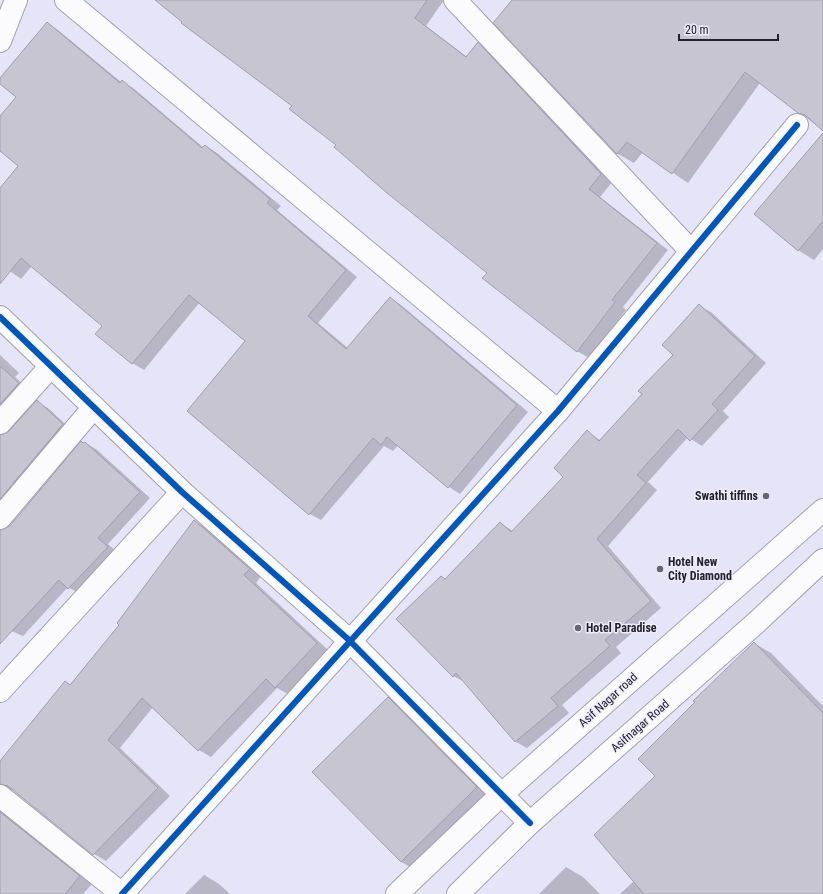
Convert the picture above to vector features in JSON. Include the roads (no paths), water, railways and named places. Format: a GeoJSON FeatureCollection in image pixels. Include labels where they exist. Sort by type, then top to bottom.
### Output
{"type":"FeatureCollection","features":[{"type":"Feature","properties":{"kind":"street"},"geometry":{"type":"LineString","coordinates":[[0,41],[16,0]]}},
{"type":"Feature","properties":{"kind":"street"},"geometry":{"type":"LineString","coordinates":[[66,0],[558,411]]}},
{"type":"Feature","properties":{"kind":"street"},"geometry":{"type":"LineString","coordinates":[[455,0],[691,251]]}},
{"type":"Feature","properties":{"kind":"street"},"geometry":{"type":"LineString","coordinates":[[0,796],[122,894],[349,640],[558,411],[797,125]]}},
{"type":"Feature","properties":{"kind":"street"},"geometry":{"type":"LineString","coordinates":[[0,317],[182,492],[349,640],[530,823]]}},
{"type":"Feature","properties":{"kind":"street"},"geometry":{"type":"LineString","coordinates":[[0,423],[51,366]]}},
{"type":"Feature","properties":{"kind":"street"},"geometry":{"type":"LineString","coordinates":[[0,518],[94,407]]}},
{"type":"Feature","properties":{"kind":"street"},"geometry":{"type":"LineString","coordinates":[[0,691],[182,492]]}},
{"type":"Feature","properties":{"kind":"street","name":"Asif Nagar road"},"geometry":{"type":"LineString","coordinates":[[397,894],[502,794],[823,510]]}},
{"type":"Feature","properties":{"kind":"street","name":"Asifnagar Road"},"geometry":{"type":"LineString","coordinates":[[458,894],[530,823],[758,621],[823,560]]}},
{"type":"Feature","properties":{"kind":"place","name":"Swathi tiffins"},"geometry":{"type":"Point","coordinates":[766,496]}},
{"type":"Feature","properties":{"kind":"place","name":"Hotel New City Diamond"},"geometry":{"type":"Point","coordinates":[660,569]}},
{"type":"Feature","properties":{"kind":"place","name":"Hotel Paradise"},"geometry":{"type":"Point","coordinates":[578,628]}}]}
